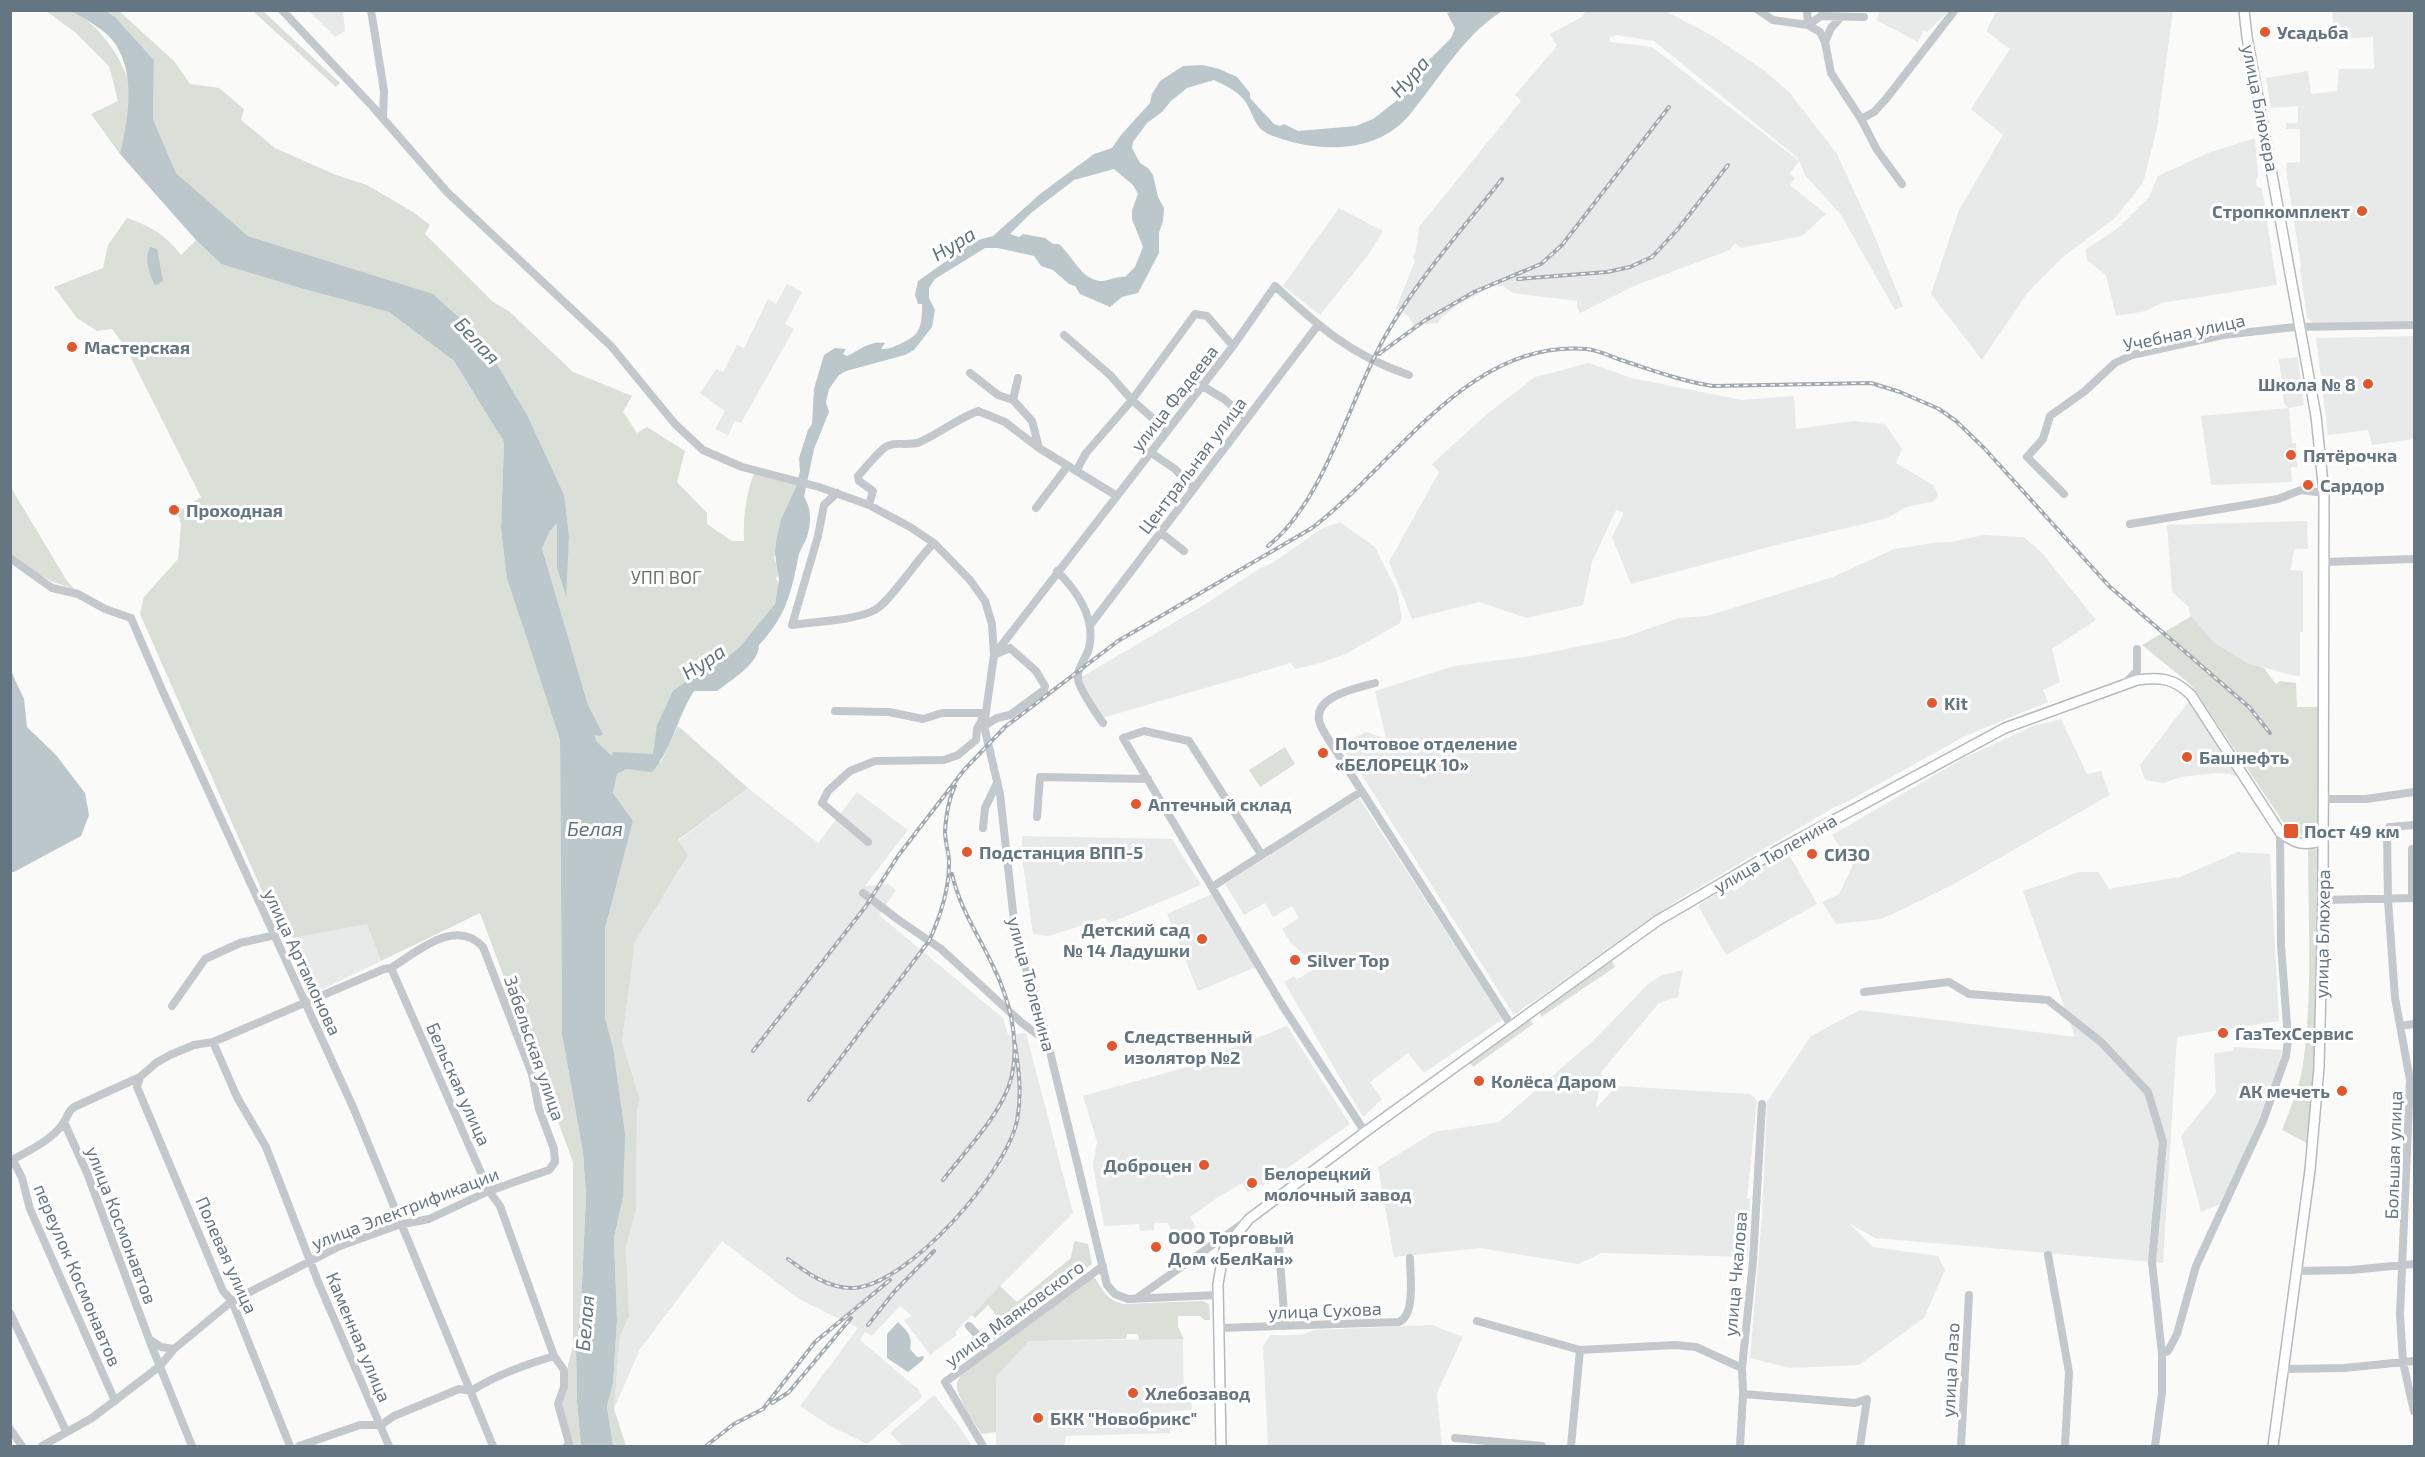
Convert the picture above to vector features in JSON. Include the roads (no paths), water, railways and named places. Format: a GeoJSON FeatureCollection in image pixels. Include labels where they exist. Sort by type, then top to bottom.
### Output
{"type":"FeatureCollection","features":[{"type":"Feature","properties":{"kind":"main road","name":"улица Блюхера"},"geometry":{"type":"LineString","coordinates":[[2244,10],[2316,416],[2324,493],[2322,841],[2324,900],[2319,1067],[2310,1170],[2272,1446]]}},
{"type":"Feature","properties":{"kind":"main road","name":"улица Тюленина"},"geometry":{"type":"LineString","coordinates":[[1221,1446],[1218,1295],[1222,1255],[1233,1237],[1249,1219],[1511,1025],[1657,921],[1705,892],[1956,752],[2005,728],[2137,680],[2159,677],[2175,681],[2185,688],[2196,702],[2280,832]]}},
{"type":"Feature","properties":{"kind":"main road"},"geometry":{"type":"LineString","coordinates":[[2280,832],[2293,842],[2300,844],[2322,841]]}},
{"type":"Feature","properties":{"kind":"street","name":"улица Тюленина"},"geometry":{"type":"LineString","coordinates":[[282,10],[383,118],[447,192],[611,346],[675,424],[703,450],[732,464],[785,480],[819,487],[869,505],[934,543],[970,580],[985,601],[992,624],[994,655],[984,726],[997,783],[1016,939],[1039,1007],[1107,1285],[1121,1297],[1135,1299],[1218,1295]]}},
{"type":"Feature","properties":{"kind":"street"},"geometry":{"type":"LineString","coordinates":[[371,10],[384,91],[383,118]]}},
{"type":"Feature","properties":{"kind":"street"},"geometry":{"type":"LineString","coordinates":[[1758,10],[1773,20],[1808,25],[1820,32],[1826,42],[1831,73],[1862,119],[1877,150],[1902,184]]}},
{"type":"Feature","properties":{"kind":"street"},"geometry":{"type":"LineString","coordinates":[[1807,10],[1808,25]]}},
{"type":"Feature","properties":{"kind":"street"},"geometry":{"type":"LineString","coordinates":[[1862,119],[1874,112],[1886,99],[1955,10]]}},
{"type":"Feature","properties":{"kind":"street"},"geometry":{"type":"LineString","coordinates":[[1808,25],[1821,16],[1864,17]]}},
{"type":"Feature","properties":{"kind":"street"},"geometry":{"type":"LineString","coordinates":[[1826,42],[1831,28],[1841,17]]}},
{"type":"Feature","properties":{"kind":"street","name":"улица Фадеева"},"geometry":{"type":"LineString","coordinates":[[994,655],[1233,346],[1275,286],[1318,325],[1360,355],[1382,366],[1409,375]]}},
{"type":"Feature","properties":{"kind":"street"},"geometry":{"type":"LineString","coordinates":[[1076,471],[1086,453],[1132,400],[1195,314],[1207,316],[1233,346]]}},
{"type":"Feature","properties":{"kind":"street","name":"Центральная улица"},"geometry":{"type":"LineString","coordinates":[[1091,624],[1318,325]]}},
{"type":"Feature","properties":{"kind":"street"},"geometry":{"type":"LineString","coordinates":[[2301,326],[2415,325]]}},
{"type":"Feature","properties":{"kind":"street","name":"Учебная улица"},"geometry":{"type":"LineString","coordinates":[[2064,494],[2027,457],[2043,439],[2050,417],[2085,392],[2115,363],[2132,355],[2223,335],[2301,326]]}},
{"type":"Feature","properties":{"kind":"street"},"geometry":{"type":"LineString","coordinates":[[1064,335],[1110,375],[1132,400],[1166,430]]}},
{"type":"Feature","properties":{"kind":"street"},"geometry":{"type":"LineString","coordinates":[[970,373],[998,395],[1013,400],[1032,422],[1039,448]]}},
{"type":"Feature","properties":{"kind":"street"},"geometry":{"type":"LineString","coordinates":[[1013,400],[1018,378]]}},
{"type":"Feature","properties":{"kind":"street"},"geometry":{"type":"LineString","coordinates":[[1201,385],[1224,399],[1246,418]]}},
{"type":"Feature","properties":{"kind":"street"},"geometry":{"type":"LineString","coordinates":[[869,505],[873,491],[859,481],[858,476],[883,449],[892,444],[910,445],[919,442],[978,411],[1005,422],[1067,467],[1117,496]]}},
{"type":"Feature","properties":{"kind":"street"},"geometry":{"type":"LineString","coordinates":[[1150,452],[1175,469],[1193,488]]}},
{"type":"Feature","properties":{"kind":"street"},"geometry":{"type":"LineString","coordinates":[[1036,508],[1067,467]]}},
{"type":"Feature","properties":{"kind":"street"},"geometry":{"type":"LineString","coordinates":[[2130,524],[2278,499],[2301,490],[2324,493]]}},
{"type":"Feature","properties":{"kind":"street"},"geometry":{"type":"LineString","coordinates":[[837,493],[824,505],[818,536],[792,625],[853,617],[876,609],[934,543]]}},
{"type":"Feature","properties":{"kind":"street"},"geometry":{"type":"LineString","coordinates":[[1160,532],[1184,551]]}},
{"type":"Feature","properties":{"kind":"street","name":"улица Артамонова"},"geometry":{"type":"LineString","coordinates":[[10,558],[52,588],[78,594],[105,609],[132,618],[168,703],[353,1107],[493,1446]]}},
{"type":"Feature","properties":{"kind":"street"},"geometry":{"type":"LineString","coordinates":[[2324,562],[2415,559]]}},
{"type":"Feature","properties":{"kind":"street"},"geometry":{"type":"LineString","coordinates":[[1057,571],[1073,587],[1091,624],[1089,649],[1079,670],[1079,683],[1103,723]]}},
{"type":"Feature","properties":{"kind":"street"},"geometry":{"type":"LineString","coordinates":[[984,726],[997,718],[1010,715],[1044,690],[1045,686],[1036,671],[1010,648],[994,655]]}},
{"type":"Feature","properties":{"kind":"street"},"geometry":{"type":"LineString","coordinates":[[2122,686],[2137,671],[2137,649]]}},
{"type":"Feature","properties":{"kind":"street"},"geometry":{"type":"LineString","coordinates":[[1376,683],[1331,697],[1321,711],[1319,720],[1511,1025]]}},
{"type":"Feature","properties":{"kind":"street"},"geometry":{"type":"LineString","coordinates":[[835,711],[889,712],[923,719],[942,713],[986,713],[977,729],[975,740],[958,755],[944,760],[875,761],[850,771],[828,791],[822,803],[868,842]]}},
{"type":"Feature","properties":{"kind":"street"},"geometry":{"type":"LineString","coordinates":[[1261,854],[1189,741],[1153,731],[1144,731],[1123,738],[1282,1005],[1365,1132]]}},
{"type":"Feature","properties":{"kind":"street"},"geometry":{"type":"LineString","coordinates":[[1037,818],[1040,777],[1148,779]]}},
{"type":"Feature","properties":{"kind":"street"},"geometry":{"type":"LineString","coordinates":[[983,828],[985,808],[997,783]]}},
{"type":"Feature","properties":{"kind":"street"},"geometry":{"type":"LineString","coordinates":[[1212,886],[1362,791]]}},
{"type":"Feature","properties":{"kind":"street"},"geometry":{"type":"LineString","coordinates":[[2323,799],[2366,799],[2415,792]]}},
{"type":"Feature","properties":{"kind":"street","name":"Большая улица"},"geometry":{"type":"LineString","coordinates":[[2415,825],[2389,827],[2387,832],[2388,900],[2395,998],[2410,1080],[2404,1265],[2400,1315],[2403,1362],[2415,1411]]}},
{"type":"Feature","properties":{"kind":"street"},"geometry":{"type":"LineString","coordinates":[[2162,1354],[2168,1352],[2177,1334],[2196,1266],[2263,1121],[2286,1056],[2288,1039],[2281,945],[2280,832]]}},
{"type":"Feature","properties":{"kind":"street"},"geometry":{"type":"LineString","coordinates":[[2324,900],[2413,898],[2412,849],[2415,849]]}},
{"type":"Feature","properties":{"kind":"street"},"geometry":{"type":"LineString","coordinates":[[863,893],[941,949],[1022,1023],[1048,1042]]}},
{"type":"Feature","properties":{"kind":"street","name":"Забельская улица"},"geometry":{"type":"LineString","coordinates":[[391,968],[449,935],[460,934],[475,938],[483,947],[532,1074],[539,1109],[554,1149],[555,1162],[549,1170]]}},
{"type":"Feature","properties":{"kind":"street"},"geometry":{"type":"LineString","coordinates":[[172,1006],[206,959],[240,943],[275,935]]}},
{"type":"Feature","properties":{"kind":"street"},"geometry":{"type":"LineString","coordinates":[[12,1161],[48,1138],[64,1122],[68,1112],[74,1107],[140,1077],[156,1063],[171,1055],[194,1045],[213,1042],[391,968]]}},
{"type":"Feature","properties":{"kind":"street","name":"Бельская улица"},"geometry":{"type":"LineString","coordinates":[[391,968],[489,1191],[500,1206],[555,1356],[564,1370],[564,1387],[558,1404],[569,1443],[567,1446]]}},
{"type":"Feature","properties":{"kind":"street"},"geometry":{"type":"LineString","coordinates":[[1864,992],[1949,982],[1969,994],[2048,1000],[2101,1042],[2148,1092],[2163,1142],[2152,1262],[2162,1354],[2162,1392],[2156,1446]]}},
{"type":"Feature","properties":{"kind":"street"},"geometry":{"type":"LineString","coordinates":[[2400,1026],[2415,1024]]}},
{"type":"Feature","properties":{"kind":"street","name":"Каменная улица"},"geometry":{"type":"LineString","coordinates":[[213,1042],[237,1097],[266,1148],[310,1260],[389,1446]]}},
{"type":"Feature","properties":{"kind":"street","name":"Полевая улица"},"geometry":{"type":"LineString","coordinates":[[140,1077],[137,1087],[223,1291],[232,1301],[290,1446]]}},
{"type":"Feature","properties":{"kind":"street","name":"улица Чкалова"},"geometry":{"type":"LineString","coordinates":[[1740,1446],[1742,1368],[1753,1261],[1762,1104]]}},
{"type":"Feature","properties":{"kind":"street","name":"улица Космонавтов"},"geometry":{"type":"LineString","coordinates":[[64,1122],[87,1173],[192,1446]]}},
{"type":"Feature","properties":{"kind":"street","name":"переулок Космонавтов"},"geometry":{"type":"LineString","coordinates":[[12,1161],[22,1178],[30,1209],[44,1236],[115,1401]]}},
{"type":"Feature","properties":{"kind":"street","name":"улица Электрификации"},"geometry":{"type":"LineString","coordinates":[[42,1446],[92,1418],[115,1401],[160,1366],[174,1349],[232,1301],[340,1246],[402,1224],[429,1219],[489,1191],[549,1170]]}},
{"type":"Feature","properties":{"kind":"street","name":"улица Тюленина"},"geometry":{"type":"LineString","coordinates":[[1135,1299],[1249,1219]]}},
{"type":"Feature","properties":{"kind":"street"},"geometry":{"type":"LineString","coordinates":[[1279,1247],[1285,1326]]}},
{"type":"Feature","properties":{"kind":"street"},"geometry":{"type":"LineString","coordinates":[[1201,1253],[1215,1250],[1222,1255]]}},
{"type":"Feature","properties":{"kind":"street"},"geometry":{"type":"LineString","coordinates":[[2049,1255],[2069,1372],[2065,1446]]}},
{"type":"Feature","properties":{"kind":"street","name":"улица Сухова"},"geometry":{"type":"LineString","coordinates":[[1219,1329],[1399,1322],[1404,1320],[1409,1312],[1410,1258]]}},
{"type":"Feature","properties":{"kind":"street"},"geometry":{"type":"LineString","coordinates":[[2296,1271],[2351,1270],[2415,1264]]}},
{"type":"Feature","properties":{"kind":"street","name":"улица Маяковского"},"geometry":{"type":"LineString","coordinates":[[983,1446],[945,1382],[1102,1266]]}},
{"type":"Feature","properties":{"kind":"street","name":"улица Лазо"},"geometry":{"type":"LineString","coordinates":[[1961,1446],[1969,1295]]}},
{"type":"Feature","properties":{"kind":"street"},"geometry":{"type":"LineString","coordinates":[[10,1313],[66,1431]]}},
{"type":"Feature","properties":{"kind":"street"},"geometry":{"type":"LineString","coordinates":[[1477,1321],[1580,1350],[1675,1345],[1696,1347],[1742,1368]]}},
{"type":"Feature","properties":{"kind":"street"},"geometry":{"type":"LineString","coordinates":[[969,1326],[990,1349]]}},
{"type":"Feature","properties":{"kind":"street"},"geometry":{"type":"LineString","coordinates":[[149,1339],[161,1347],[174,1349]]}},
{"type":"Feature","properties":{"kind":"street"},"geometry":{"type":"LineString","coordinates":[[1571,1446],[1580,1350]]}},
{"type":"Feature","properties":{"kind":"street"},"geometry":{"type":"LineString","coordinates":[[299,1446],[360,1425],[381,1425],[394,1416],[459,1389],[471,1391],[483,1382],[522,1366],[555,1356]]}},
{"type":"Feature","properties":{"kind":"street"},"geometry":{"type":"LineString","coordinates":[[2283,1369],[2344,1368],[2415,1361]]}},
{"type":"Feature","properties":{"kind":"street"},"geometry":{"type":"LineString","coordinates":[[1743,1394],[1855,1403],[1867,1399],[1860,1446]]}},
{"type":"Feature","properties":{"kind":"street"},"geometry":{"type":"LineString","coordinates":[[10,1429],[22,1446]]}},
{"type":"Feature","properties":{"kind":"street"},"geometry":{"type":"LineString","coordinates":[[1455,1438],[1542,1446]]}},
{"type":"Feature","properties":{"kind":"water","name":"Белая"},"geometry":{"type":"Polygon","coordinates":[[[1458,10],[1502,11],[1488,21],[1464,45],[1411,113],[1398,126],[1366,143],[1330,147],[1311,146],[1269,134],[1257,124],[1241,96],[1214,80],[1187,88],[1171,101],[1162,112],[1147,123],[1133,142],[1132,148],[1140,163],[1153,175],[1158,197],[1164,208],[1159,233],[1159,253],[1138,293],[1122,297],[1110,307],[1080,294],[1075,286],[1069,284],[1053,270],[1041,266],[1034,256],[998,248],[985,248],[935,279],[929,288],[929,298],[935,310],[932,327],[914,350],[905,355],[846,371],[839,375],[829,389],[826,402],[829,412],[814,449],[804,497],[810,512],[808,532],[799,554],[790,592],[776,624],[759,645],[754,659],[743,671],[717,691],[694,691],[665,753],[652,772],[626,769],[617,774],[613,793],[633,821],[605,929],[605,1019],[613,1048],[625,1134],[623,1197],[614,1238],[617,1320],[613,1383],[607,1406],[613,1446],[581,1446],[576,1347],[581,1308],[586,1194],[583,1153],[562,1034],[560,740],[507,578],[501,528],[504,442],[454,361],[389,312],[221,264],[196,240],[120,154],[128,113],[128,85],[122,57],[108,35],[72,11],[106,11],[115,17],[154,60],[153,119],[176,173],[248,236],[433,294],[481,338],[527,415],[564,495],[569,538],[566,597],[557,568],[557,523],[550,531],[542,548],[588,705],[603,734],[594,735],[597,742],[612,756],[613,752],[653,754],[657,725],[673,691],[698,673],[721,662],[739,648],[775,604],[779,580],[775,554],[776,542],[781,520],[796,487],[800,471],[799,458],[812,424],[814,389],[824,355],[835,348],[846,349],[843,354],[847,356],[865,346],[880,342],[885,343],[881,349],[889,348],[912,337],[919,329],[922,318],[922,304],[918,304],[915,295],[918,281],[975,241],[993,236],[1040,194],[1094,154],[1112,148],[1150,103],[1152,94],[1160,81],[1183,66],[1203,65],[1237,77],[1250,93],[1250,98],[1274,124],[1280,126],[1284,124],[1298,131],[1356,126],[1373,119],[1400,98],[1424,65],[1451,38],[1455,28],[1447,13],[1458,10]],[[1114,169],[1074,180],[1031,213],[1010,234],[1019,237],[1023,234],[1045,238],[1053,244],[1059,244],[1082,272],[1094,280],[1104,281],[1125,277],[1135,267],[1143,247],[1132,219],[1132,210],[1138,194],[1133,185],[1114,169]]]}},
{"type":"Feature","properties":{"kind":"water"},"geometry":{"type":"Polygon","coordinates":[[[150,247],[157,249],[163,281],[157,285],[154,284],[148,266],[147,256],[150,247]]]}},
{"type":"Feature","properties":{"kind":"water"},"geometry":{"type":"Polygon","coordinates":[[[11,671],[24,699],[27,727],[56,755],[85,793],[89,815],[81,836],[14,872],[10,872],[11,671]]]}},
{"type":"Feature","properties":{"kind":"water"},"geometry":{"type":"Polygon","coordinates":[[[898,1322],[910,1337],[910,1349],[917,1357],[924,1356],[923,1360],[908,1372],[887,1358],[887,1334],[898,1322]]]}},
{"type":"Feature","properties":{"kind":"railway"},"geometry":{"type":"LineString","coordinates":[[1379,354],[1424,321],[1474,292],[1541,264],[1562,245],[1669,107]]}},
{"type":"Feature","properties":{"kind":"railway"},"geometry":{"type":"LineString","coordinates":[[1518,279],[1607,272],[1630,267],[1652,257],[1678,229],[1728,165]]}},
{"type":"Feature","properties":{"kind":"railway"},"geometry":{"type":"LineString","coordinates":[[1268,546],[1287,527],[1320,478],[1383,340],[1409,298],[1502,179]]}},
{"type":"Feature","properties":{"kind":"railway"},"geometry":{"type":"LineString","coordinates":[[753,1051],[866,906],[898,856],[964,770],[1005,727],[1118,641],[1312,528],[1343,502],[1436,411],[1469,385],[1505,364],[1544,351],[1586,349],[1667,375],[1713,386],[1871,383],[1900,392],[1939,409],[1956,421],[1984,448],[2109,586],[2249,707],[2270,733]]}},
{"type":"Feature","properties":{"kind":"railway"},"geometry":{"type":"LineString","coordinates":[[809,1100],[929,941],[946,891],[949,859],[945,831],[948,808],[955,786]]}},
{"type":"Feature","properties":{"kind":"railway"},"geometry":{"type":"LineString","coordinates":[[943,1180],[997,1110],[1010,1083],[1015,1049],[1006,997],[965,910],[952,874]]}},
{"type":"Feature","properties":{"kind":"railway"},"geometry":{"type":"LineString","coordinates":[[788,1259],[827,1283],[854,1288],[876,1282],[901,1268],[927,1247],[975,1196],[1009,1143],[1017,1121],[1020,1092],[1015,1044]]}},
{"type":"Feature","properties":{"kind":"railway"},"geometry":{"type":"LineString","coordinates":[[868,1325],[894,1292],[934,1251]]}},
{"type":"Feature","properties":{"kind":"railway"},"geometry":{"type":"LineString","coordinates":[[707,1445],[734,1424],[763,1409],[815,1342],[890,1280]]}},
{"type":"Feature","properties":{"kind":"railway"},"geometry":{"type":"LineString","coordinates":[[772,1403],[789,1392],[851,1318]]}},
{"type":"Feature","properties":{"kind":"place","name":"Усадьба"},"geometry":{"type":"Point","coordinates":[2265,32]}},
{"type":"Feature","properties":{"kind":"place","name":"Стропкомплект"},"geometry":{"type":"Point","coordinates":[2362,211]}},
{"type":"Feature","properties":{"kind":"place","name":"Мастерская"},"geometry":{"type":"Point","coordinates":[72,347]}},
{"type":"Feature","properties":{"kind":"place","name":"Школа № 8"},"geometry":{"type":"Point","coordinates":[2368,384]}},
{"type":"Feature","properties":{"kind":"place","name":"Пятёрочка"},"geometry":{"type":"Point","coordinates":[2291,455]}},
{"type":"Feature","properties":{"kind":"place","name":"Сардор"},"geometry":{"type":"Point","coordinates":[2308,485]}},
{"type":"Feature","properties":{"kind":"place","name":"Проходная"},"geometry":{"type":"Point","coordinates":[174,510]}},
{"type":"Feature","properties":{"kind":"place","name":"Kit"},"geometry":{"type":"Point","coordinates":[1932,703]}},
{"type":"Feature","properties":{"kind":"place","name":"Почтовое отделение «БЕЛОРЕЦК 10»"},"geometry":{"type":"Point","coordinates":[1323,753]}},
{"type":"Feature","properties":{"kind":"place","name":"Башнефть"},"geometry":{"type":"Point","coordinates":[2187,757]}},
{"type":"Feature","properties":{"kind":"place","name":"Аптечный склад"},"geometry":{"type":"Point","coordinates":[1136,804]}},
{"type":"Feature","properties":{"kind":"place","name":"Пост 49 км"},"geometry":{"type":"Point","coordinates":[2291,831]}},
{"type":"Feature","properties":{"kind":"place","name":"Подстанция ВПП-5"},"geometry":{"type":"Point","coordinates":[967,852]}},
{"type":"Feature","properties":{"kind":"place","name":"СИЗО"},"geometry":{"type":"Point","coordinates":[1812,854]}},
{"type":"Feature","properties":{"kind":"place","name":"Детский сад № 14 Ладушки"},"geometry":{"type":"Point","coordinates":[1202,939]}},
{"type":"Feature","properties":{"kind":"place","name":"Silver Top"},"geometry":{"type":"Point","coordinates":[1295,960]}},
{"type":"Feature","properties":{"kind":"place","name":"ГазТехСервис"},"geometry":{"type":"Point","coordinates":[2223,1033]}},
{"type":"Feature","properties":{"kind":"place","name":"Следственный изолятор №2"},"geometry":{"type":"Point","coordinates":[1112,1046]}},
{"type":"Feature","properties":{"kind":"place","name":"Колёса Даром"},"geometry":{"type":"Point","coordinates":[1479,1081]}},
{"type":"Feature","properties":{"kind":"place","name":"АК мечеть"},"geometry":{"type":"Point","coordinates":[2342,1091]}},
{"type":"Feature","properties":{"kind":"place","name":"Доброцен"},"geometry":{"type":"Point","coordinates":[1204,1165]}},
{"type":"Feature","properties":{"kind":"place","name":"Белорецкий молочный завод"},"geometry":{"type":"Point","coordinates":[1252,1183]}},
{"type":"Feature","properties":{"kind":"place","name":"ООО Торговый Дом «БелКан»"},"geometry":{"type":"Point","coordinates":[1156,1247]}},
{"type":"Feature","properties":{"kind":"place","name":"Хлебозавод"},"geometry":{"type":"Point","coordinates":[1133,1393]}},
{"type":"Feature","properties":{"kind":"place","name":"БКК \"Новобрикс\""},"geometry":{"type":"Point","coordinates":[1038,1418]}},
{"type":"Feature","properties":{"kind":"water label","name":"Нура"},"geometry":{"type":"Point","coordinates":[1409,76]}},
{"type":"Feature","properties":{"kind":"water label","name":"Нура"},"geometry":{"type":"Point","coordinates":[953,243]}},
{"type":"Feature","properties":{"kind":"water label","name":"Нура"},"geometry":{"type":"Point","coordinates":[703,661]}},
{"type":"Feature","properties":{"kind":"park label","name":"УПП ВОГ"},"geometry":{"type":"Point","coordinates":[666,577]}}]}
